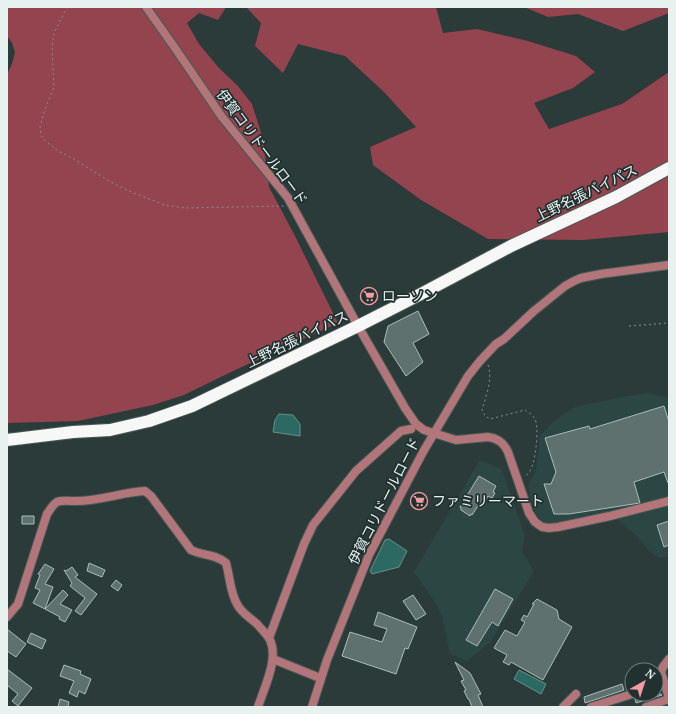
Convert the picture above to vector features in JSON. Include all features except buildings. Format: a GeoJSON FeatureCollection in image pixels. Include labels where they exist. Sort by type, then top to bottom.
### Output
{"type":"FeatureCollection","features":[{"type":"Feature","properties":{"kind":"highway","name":"上野名張バイパス"},"geometry":{"type":"LineString","coordinates":[[7,440],[73,432],[110,430],[148,421],[192,406],[358,326],[420,295],[511,246],[616,197],[669,168]]}},
{"type":"Feature","properties":{"kind":"street","name":"伊賀コリドールロード"},"geometry":{"type":"LineString","coordinates":[[146,7],[222,117],[288,198],[358,326],[411,418],[420,428],[434,434],[369,555],[320,678],[312,707]]}},
{"type":"Feature","properties":{"kind":"street"},"geometry":{"type":"LineString","coordinates":[[669,265],[581,278],[565,286],[534,311],[504,339],[496,344],[483,358],[468,376],[434,434],[456,440],[488,437],[502,443],[508,452],[529,513],[539,525],[549,528],[610,516],[669,501]]}},
{"type":"Feature","properties":{"kind":"street"},"geometry":{"type":"LineString","coordinates":[[269,638],[304,544],[313,525],[356,471],[401,432],[411,429]]}},
{"type":"Feature","properties":{"kind":"street"},"geometry":{"type":"LineString","coordinates":[[7,617],[18,604],[47,514],[56,502],[106,499],[137,491],[145,491],[151,496],[191,550],[197,553],[216,557],[226,563],[230,576],[232,594],[237,605],[244,614],[255,622],[269,638],[272,646],[273,659],[258,707]]}},
{"type":"Feature","properties":{"kind":"street"},"geometry":{"type":"LineString","coordinates":[[273,659],[320,678]]}},
{"type":"Feature","properties":{"kind":"street"},"geometry":{"type":"LineString","coordinates":[[591,707],[624,697]]}},
{"type":"Feature","properties":{"kind":"street"},"geometry":{"type":"LineString","coordinates":[[646,707],[669,698]]}},
{"type":"Feature","properties":{"kind":"street"},"geometry":{"type":"LineString","coordinates":[[563,707],[574,700]]}},
{"type":"Feature","properties":{"kind":"path"},"geometry":{"type":"LineString","coordinates":[[68,7],[54,33],[52,47],[54,87],[40,127],[41,135],[44,140],[58,151],[74,159],[107,180],[131,192],[165,205],[185,208],[293,206]]}},
{"type":"Feature","properties":{"kind":"path"},"geometry":{"type":"LineString","coordinates":[[629,326],[669,323]]}},
{"type":"Feature","properties":{"kind":"path"},"geometry":{"type":"LineString","coordinates":[[483,358],[488,364],[490,371],[482,410],[485,416],[490,419],[525,410],[535,419],[537,426],[533,463],[520,485]]}},
{"type":"Feature","properties":{"kind":"shaded area"},"geometry":{"type":"Polygon","coordinates":[[[7,7],[226,7],[218,20],[199,13],[187,23],[199,44],[219,68],[238,86],[252,104],[263,139],[269,187],[338,323],[184,395],[153,405],[78,421],[7,423],[7,74],[12,64],[15,52],[12,43],[7,36],[7,7]]]}},
{"type":"Feature","properties":{"kind":"shaded area"},"geometry":{"type":"Polygon","coordinates":[[[246,7],[436,7],[443,33],[477,29],[528,41],[576,56],[595,72],[573,88],[534,103],[549,129],[622,104],[669,72],[669,232],[583,240],[488,239],[421,200],[373,165],[370,147],[416,127],[384,92],[345,56],[298,44],[283,73],[255,46],[261,23],[246,7]]]}},
{"type":"Feature","properties":{"kind":"shaded area"},"geometry":{"type":"Polygon","coordinates":[[[524,7],[669,7],[669,13],[623,31],[578,14],[548,17],[524,7]]]}},
{"type":"Feature","properties":{"kind":"shaded area"},"geometry":{"type":"Polygon","coordinates":[[[649,393],[669,398],[669,557],[659,558],[649,551],[637,536],[610,514],[566,525],[546,524],[540,519],[533,508],[528,485],[536,470],[539,437],[553,422],[574,407],[649,393]]]}},
{"type":"Feature","properties":{"kind":"shaded area"},"geometry":{"type":"Polygon","coordinates":[[[279,414],[293,415],[300,424],[300,436],[273,432],[275,420],[279,414]]]}},
{"type":"Feature","properties":{"kind":"shaded area"},"geometry":{"type":"Polygon","coordinates":[[[479,461],[502,469],[525,536],[522,551],[534,571],[490,643],[467,661],[450,654],[442,617],[438,607],[414,572],[479,461]]]}},
{"type":"Feature","properties":{"kind":"shaded area"},"geometry":{"type":"Polygon","coordinates":[[[389,539],[407,551],[399,567],[372,574],[370,571],[385,540],[389,539]]]}},
{"type":"Feature","properties":{"kind":"shaded area"},"geometry":{"type":"Polygon","coordinates":[[[519,670],[546,684],[541,694],[514,679],[519,670]]]}},
{"type":"Feature","properties":{"kind":"place","name":"ローソン"},"geometry":{"type":"Point","coordinates":[369,296]}},
{"type":"Feature","properties":{"kind":"place","name":"ファミリーマート"},"geometry":{"type":"Point","coordinates":[419,501]}}]}
